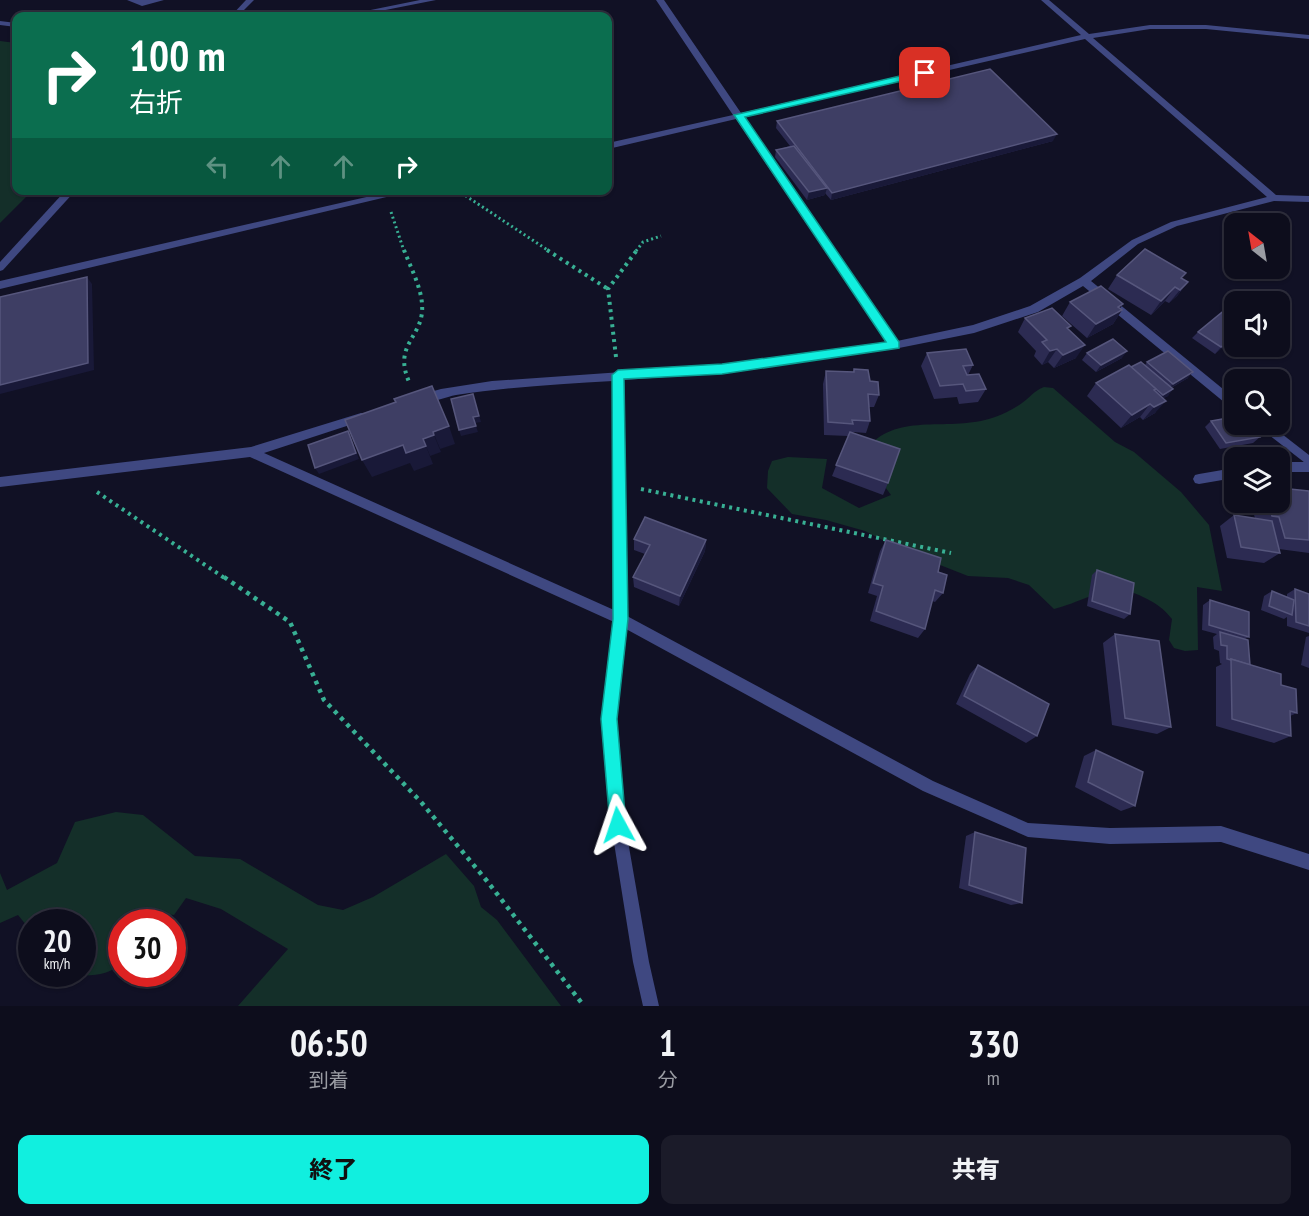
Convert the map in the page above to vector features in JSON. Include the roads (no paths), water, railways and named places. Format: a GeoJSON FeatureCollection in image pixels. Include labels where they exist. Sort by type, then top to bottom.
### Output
{"type":"FeatureCollection","features":[{"type":"Feature","properties":{"kind":"street"},"geometry":{"type":"LineString","coordinates":[[131,0],[148,4],[160,0]]}},
{"type":"Feature","properties":{"kind":"street"},"geometry":{"type":"LineString","coordinates":[[238,12],[250,0]]}},
{"type":"Feature","properties":{"kind":"street"},"geometry":{"type":"LineString","coordinates":[[367,12],[432,0]]}},
{"type":"Feature","properties":{"kind":"street"},"geometry":{"type":"LineString","coordinates":[[660,0],[894,345]]}},
{"type":"Feature","properties":{"kind":"street"},"geometry":{"type":"LineString","coordinates":[[1046,0],[1274,198]]}},
{"type":"Feature","properties":{"kind":"street"},"geometry":{"type":"LineString","coordinates":[[612,145],[1088,36],[1150,27],[1206,27],[1309,37]]}},
{"type":"Feature","properties":{"kind":"street"},"geometry":{"type":"LineString","coordinates":[[0,268],[67,195]]}},
{"type":"Feature","properties":{"kind":"street"},"geometry":{"type":"LineString","coordinates":[[0,285],[393,195]]}},
{"type":"Feature","properties":{"kind":"street"},"geometry":{"type":"LineString","coordinates":[[414,401],[441,393],[492,385],[722,369],[894,345],[974,329],[1034,309],[1084,281],[1135,242],[1174,224],[1274,198],[1309,199]]}},
{"type":"Feature","properties":{"kind":"street"},"geometry":{"type":"LineString","coordinates":[[1084,281],[1224,396]]}},
{"type":"Feature","properties":{"kind":"street"},"geometry":{"type":"LineString","coordinates":[[618,375],[621,619],[609,719],[618,825],[641,962],[651,1006]]}},
{"type":"Feature","properties":{"kind":"street"},"geometry":{"type":"LineString","coordinates":[[0,482],[251,452],[375,413]]}},
{"type":"Feature","properties":{"kind":"street"},"geometry":{"type":"LineString","coordinates":[[1275,435],[1309,461]]}},
{"type":"Feature","properties":{"kind":"street"},"geometry":{"type":"LineString","coordinates":[[251,452],[621,619],[928,786],[1028,830],[1110,836],[1221,834],[1309,862]]}},
{"type":"Feature","properties":{"kind":"street"},"geometry":{"type":"LineString","coordinates":[[1290,466],[1309,467]]}},
{"type":"Feature","properties":{"kind":"street"},"geometry":{"type":"LineString","coordinates":[[1199,479],[1224,475]]}}]}
